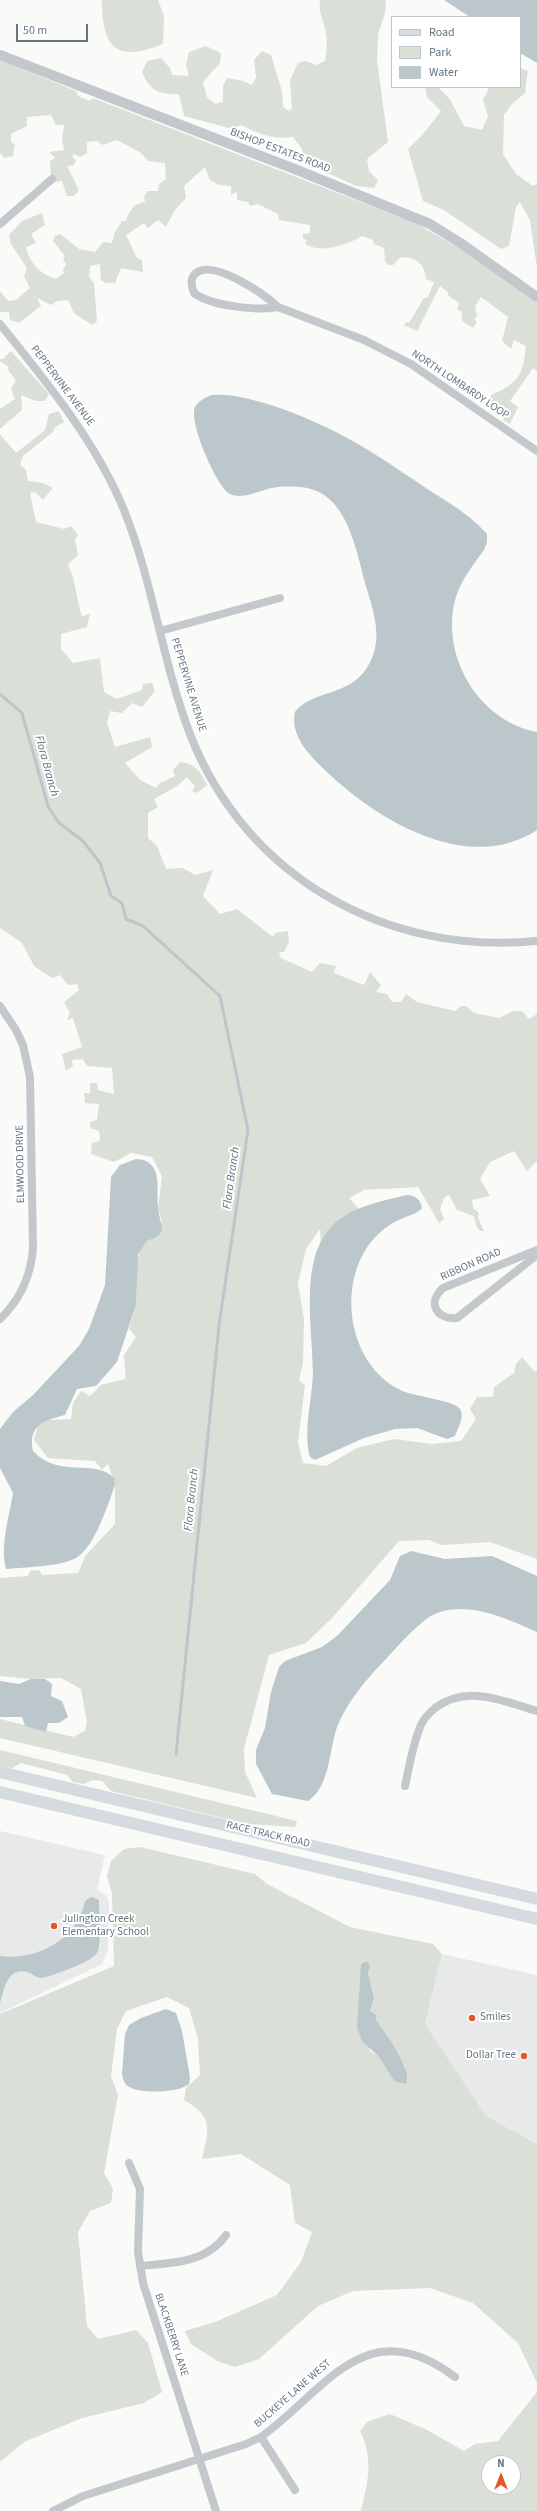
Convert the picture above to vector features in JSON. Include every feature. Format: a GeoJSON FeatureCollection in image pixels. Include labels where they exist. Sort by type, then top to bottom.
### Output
{"type":"FeatureCollection","features":[{"type":"Feature","properties":{"kind":"main road","name":"RACE TRACK ROAD"},"geometry":{"type":"LineString","coordinates":[[0,1772],[536,1899]]}},
{"type":"Feature","properties":{"kind":"main road","name":"RACE TRACK ROAD"},"geometry":{"type":"LineString","coordinates":[[0,1792],[534,1918]]}},
{"type":"Feature","properties":{"kind":"main road"},"geometry":{"type":"LineString","coordinates":[[534,1918],[536,1899]]}},
{"type":"Feature","properties":{"kind":"street","name":"BISHOP ESTATES ROAD"},"geometry":{"type":"LineString","coordinates":[[0,55],[269,159],[430,224],[462,244],[537,297]]}},
{"type":"Feature","properties":{"kind":"street"},"geometry":{"type":"LineString","coordinates":[[0,224],[52,179]]}},
{"type":"Feature","properties":{"kind":"street","name":"NORTH LOMBARDY LOOP"},"geometry":{"type":"LineString","coordinates":[[278,307],[265,309],[207,301],[194,293],[191,281],[194,274],[202,269],[218,269],[269,299],[278,307],[364,340],[411,364],[537,451]]}},
{"type":"Feature","properties":{"kind":"street","name":"PEPPERVINE AVENUE"},"geometry":{"type":"LineString","coordinates":[[0,324],[81,429],[111,481],[135,540],[183,714],[205,768],[232,810],[249,832],[291,872],[338,903],[385,924],[412,933],[457,941],[486,943],[537,941]]}},
{"type":"Feature","properties":{"kind":"street"},"geometry":{"type":"LineString","coordinates":[[160,631],[280,598]]}},
{"type":"Feature","properties":{"kind":"street","name":"ELMWOOD DRIVE"},"geometry":{"type":"LineString","coordinates":[[0,1006],[16,1030],[23,1045],[30,1077],[33,1248],[30,1271],[21,1292],[0,1319]]}},
{"type":"Feature","properties":{"kind":"street","name":"RIBBON ROAD"},"geometry":{"type":"LineString","coordinates":[[537,1250],[443,1288],[435,1297],[434,1305],[437,1312],[449,1319],[457,1318],[537,1254]]}},
{"type":"Feature","properties":{"kind":"street"},"geometry":{"type":"LineString","coordinates":[[405,1786],[419,1728],[431,1711],[446,1700],[466,1694],[494,1698],[537,1712]]}},
{"type":"Feature","properties":{"kind":"street","name":"BLACKBERRY LANE"},"geometry":{"type":"LineString","coordinates":[[129,2163],[140,2189],[140,2266],[216,2511]]}},
{"type":"Feature","properties":{"kind":"street"},"geometry":{"type":"LineString","coordinates":[[140,2266],[194,2259],[214,2248],[226,2235]]}},
{"type":"Feature","properties":{"kind":"street","name":"BUCKEYE LANE WEST"},"geometry":{"type":"LineString","coordinates":[[54,2511],[83,2496],[199,2459],[261,2437],[340,2368],[365,2355],[395,2351],[409,2353],[440,2365],[455,2376]]}},
{"type":"Feature","properties":{"kind":"street"},"geometry":{"type":"LineString","coordinates":[[261,2437],[295,2490]]}},
{"type":"Feature","properties":{"kind":"shaded area","name":"Julington Creek Elementary School"},"geometry":{"type":"Polygon","coordinates":[[[0,1831],[105,1855],[97,1890],[106,1895],[109,1903],[108,1950],[102,1964],[0,2013],[0,1831]]]}},
{"type":"Feature","properties":{"kind":"shaded area"},"geometry":{"type":"Polygon","coordinates":[[[442,1954],[537,1975],[537,2144],[486,2116],[425,2024],[442,1954]]]}},
{"type":"Feature","properties":{"kind":"green space"},"geometry":{"type":"Polygon","coordinates":[[[102,0],[158,0],[164,16],[163,44],[147,50],[134,52],[123,51],[115,47],[109,40],[105,30],[102,0]]]}},
{"type":"Feature","properties":{"kind":"green space"},"geometry":{"type":"Polygon","coordinates":[[[320,0],[386,0],[385,13],[378,34],[377,60],[388,142],[367,159],[369,171],[378,180],[374,188],[356,186],[306,163],[302,149],[293,137],[272,137],[260,134],[241,125],[233,129],[184,116],[179,94],[166,94],[152,88],[148,84],[142,72],[147,61],[161,58],[170,68],[172,75],[189,76],[186,65],[189,52],[206,46],[221,53],[220,63],[203,82],[207,97],[215,104],[223,102],[223,86],[227,78],[243,81],[252,85],[256,77],[254,60],[262,51],[271,55],[282,91],[283,107],[289,111],[292,108],[290,80],[298,63],[306,61],[316,65],[325,61],[327,38],[320,10],[320,0]]]}},
{"type":"Feature","properties":{"kind":"green space"},"geometry":{"type":"Polygon","coordinates":[[[0,60],[76,91],[78,96],[90,101],[93,98],[417,224],[473,256],[537,303],[537,371],[533,368],[510,401],[518,407],[510,424],[502,419],[502,405],[496,414],[489,408],[491,395],[514,382],[518,377],[525,356],[526,346],[514,340],[511,349],[502,341],[508,317],[481,297],[475,306],[477,316],[474,319],[477,322],[473,328],[462,321],[462,312],[457,309],[459,303],[449,296],[447,291],[440,286],[417,331],[404,325],[406,322],[409,323],[424,298],[428,297],[434,282],[426,279],[424,269],[419,262],[401,257],[393,265],[388,265],[385,261],[384,248],[374,244],[373,240],[362,236],[334,247],[311,247],[305,244],[307,240],[303,239],[303,234],[310,233],[310,225],[279,220],[278,214],[258,204],[250,206],[248,202],[237,200],[237,192],[231,195],[231,186],[219,185],[210,180],[205,167],[184,186],[186,198],[175,210],[166,227],[158,220],[148,228],[144,223],[126,235],[137,258],[142,260],[143,272],[121,268],[115,283],[106,283],[101,280],[100,264],[90,266],[89,277],[94,283],[97,321],[92,325],[74,313],[68,300],[57,301],[51,305],[37,298],[41,306],[19,323],[10,320],[9,312],[0,312],[0,291],[8,301],[16,300],[30,288],[24,276],[27,268],[11,244],[9,235],[22,221],[42,213],[45,225],[31,234],[36,243],[26,247],[27,253],[40,271],[56,279],[64,273],[63,269],[66,265],[63,258],[65,256],[53,241],[55,236],[60,234],[79,249],[95,252],[103,242],[112,243],[114,234],[122,221],[126,221],[132,208],[145,202],[144,197],[147,191],[158,191],[159,184],[166,179],[165,163],[148,161],[141,153],[117,140],[103,145],[97,141],[87,142],[87,153],[81,157],[74,154],[72,157],[76,160],[74,165],[67,166],[79,190],[74,196],[67,196],[62,181],[55,182],[51,179],[50,161],[55,158],[49,152],[64,150],[62,139],[64,125],[56,125],[51,115],[27,117],[27,126],[11,134],[11,142],[15,145],[13,156],[4,158],[0,153],[0,60]]]}},
{"type":"Feature","properties":{"kind":"green space"},"geometry":{"type":"Polygon","coordinates":[[[521,68],[528,71],[525,93],[512,104],[504,115],[503,154],[516,174],[533,186],[537,184],[537,268],[530,220],[520,202],[516,207],[509,246],[501,249],[444,210],[423,201],[408,149],[424,133],[441,111],[427,97],[425,88],[439,88],[449,98],[464,126],[482,130],[488,116],[483,100],[489,88],[521,88],[521,68]]]}},
{"type":"Feature","properties":{"kind":"green space"},"geometry":{"type":"Polygon","coordinates":[[[11,351],[49,394],[45,401],[36,401],[21,395],[22,410],[0,429],[0,409],[15,399],[11,389],[16,381],[8,370],[9,367],[0,361],[0,359],[3,359],[11,351]]]}},
{"type":"Feature","properties":{"kind":"green space"},"geometry":{"type":"Polygon","coordinates":[[[59,411],[64,422],[55,427],[53,432],[23,456],[20,465],[26,470],[28,481],[43,483],[53,488],[43,500],[35,492],[30,493],[36,522],[64,529],[71,526],[78,535],[75,540],[78,555],[68,564],[73,577],[82,617],[90,613],[87,627],[61,634],[61,649],[73,663],[100,658],[104,692],[117,699],[142,690],[143,684],[152,683],[155,691],[142,707],[132,703],[122,713],[110,711],[107,723],[115,747],[150,737],[152,747],[125,763],[140,780],[156,788],[160,783],[175,776],[173,770],[180,762],[193,766],[202,776],[207,785],[197,793],[192,791],[195,786],[187,777],[177,786],[154,799],[158,807],[148,813],[148,838],[157,846],[166,869],[183,868],[195,875],[213,870],[203,896],[220,914],[237,909],[273,937],[275,933],[288,931],[289,942],[284,952],[279,952],[281,958],[312,972],[320,963],[336,966],[334,973],[364,985],[370,972],[381,985],[376,992],[387,994],[392,1002],[401,1002],[406,994],[417,1002],[455,1011],[461,1006],[466,1006],[474,1013],[499,1018],[513,1011],[522,1011],[529,1019],[537,1014],[537,1161],[527,1171],[514,1151],[490,1162],[480,1179],[490,1196],[472,1200],[473,1208],[479,1213],[478,1218],[484,1231],[480,1231],[476,1225],[474,1216],[457,1210],[449,1195],[444,1198],[440,1209],[444,1219],[439,1223],[418,1187],[364,1190],[349,1198],[359,1209],[336,1224],[324,1238],[321,1245],[320,1229],[306,1249],[298,1283],[304,1319],[303,1363],[299,1380],[305,1385],[298,1442],[303,1463],[326,1466],[357,1448],[394,1439],[432,1444],[461,1441],[476,1419],[470,1409],[477,1397],[493,1397],[494,1387],[514,1373],[516,1364],[522,1357],[534,1371],[537,1370],[537,1559],[490,1542],[442,1545],[429,1540],[399,1541],[332,1618],[306,1643],[269,1655],[244,1749],[245,1772],[257,1798],[0,1738],[0,1719],[73,1737],[85,1731],[87,1722],[81,1689],[61,1678],[31,1679],[0,1676],[0,1578],[28,1576],[30,1571],[39,1570],[42,1575],[78,1573],[86,1555],[115,1524],[115,1485],[108,1464],[102,1470],[95,1461],[48,1458],[34,1440],[38,1425],[48,1420],[71,1419],[73,1403],[81,1391],[90,1396],[101,1385],[126,1379],[124,1355],[136,1337],[129,1329],[136,1305],[136,1275],[139,1255],[142,1246],[149,1240],[158,1236],[162,1222],[158,1208],[162,1176],[152,1157],[131,1153],[114,1162],[91,1154],[92,1143],[100,1141],[99,1131],[90,1128],[90,1122],[97,1120],[99,1104],[85,1103],[84,1093],[90,1093],[90,1083],[97,1083],[98,1090],[114,1094],[112,1068],[87,1066],[83,1059],[72,1060],[73,1066],[66,1071],[62,1054],[82,1047],[73,1018],[67,1020],[70,1013],[64,1002],[79,990],[77,984],[68,985],[60,975],[52,978],[34,966],[22,943],[0,928],[0,434],[16,453],[45,430],[49,414],[59,411]]]}},
{"type":"Feature","properties":{"kind":"green space"},"geometry":{"type":"Polygon","coordinates":[[[0,1750],[297,1821],[295,1827],[248,1824],[111,1791],[102,1781],[93,1780],[83,1784],[73,1782],[67,1775],[21,1763],[12,1768],[0,1767],[0,1750]]]}},
{"type":"Feature","properties":{"kind":"green space"},"geometry":{"type":"Polygon","coordinates":[[[140,1847],[255,1874],[267,1884],[350,1927],[433,1944],[442,1954],[425,2024],[486,2116],[537,2144],[537,2383],[518,2343],[473,2303],[430,2288],[353,2291],[318,2306],[259,2359],[235,2367],[217,2361],[191,2344],[185,2331],[215,2322],[277,2295],[301,2262],[312,2232],[295,2223],[290,2185],[241,2154],[202,2159],[207,2132],[205,2118],[194,2106],[184,2100],[186,2088],[200,2075],[198,2039],[189,2008],[167,1997],[126,2011],[117,2029],[111,2076],[118,2095],[104,2173],[113,2189],[111,2203],[90,2211],[78,2232],[87,2326],[98,2339],[136,2330],[148,2343],[162,2392],[144,2403],[82,2418],[24,2442],[0,2462],[0,2014],[114,1966],[112,1894],[107,1876],[111,1861],[124,1849],[140,1847]],[[370,1966],[361,1981],[359,2006],[370,2051],[379,2057],[394,2081],[408,2081],[404,2065],[370,2011],[374,1997],[368,1973],[370,1966]]]}},
{"type":"Feature","properties":{"kind":"green space"},"geometry":{"type":"Polygon","coordinates":[[[537,2392],[537,2511],[361,2511],[366,2490],[368,2461],[367,2452],[360,2431],[367,2422],[390,2414],[425,2429],[464,2451],[475,2444],[498,2441],[537,2392]]]}},
{"type":"Feature","properties":{"kind":"water"},"geometry":{"type":"Polygon","coordinates":[[[444,0],[537,0],[537,63],[521,54],[521,16],[468,16],[444,0]]]}},
{"type":"Feature","properties":{"kind":"water"},"geometry":{"type":"Polygon","coordinates":[[[211,395],[235,396],[259,401],[294,413],[330,429],[380,457],[452,505],[471,518],[487,534],[487,542],[484,550],[464,578],[456,597],[452,619],[453,641],[459,662],[468,682],[481,699],[497,714],[516,725],[537,732],[537,830],[510,842],[482,847],[454,844],[426,836],[398,824],[372,808],[349,791],[322,767],[303,746],[295,730],[295,712],[303,704],[313,699],[345,687],[356,680],[365,671],[372,658],[375,648],[376,628],[373,609],[348,526],[333,503],[323,495],[311,489],[297,487],[272,488],[240,496],[230,494],[224,489],[211,468],[205,454],[194,415],[195,407],[198,403],[211,395]]]}},
{"type":"Feature","properties":{"kind":"water"},"geometry":{"type":"Polygon","coordinates":[[[136,1159],[151,1164],[155,1170],[158,1184],[158,1209],[162,1231],[158,1236],[147,1241],[138,1254],[136,1305],[117,1362],[96,1386],[77,1389],[65,1415],[44,1422],[39,1426],[35,1430],[32,1442],[33,1451],[43,1459],[65,1467],[97,1469],[106,1472],[114,1478],[115,1485],[105,1514],[95,1535],[89,1545],[76,1558],[51,1565],[6,1569],[4,1551],[7,1522],[13,1493],[0,1468],[0,1429],[13,1412],[33,1395],[79,1346],[89,1329],[105,1285],[111,1177],[120,1165],[136,1159]]]}},
{"type":"Feature","properties":{"kind":"water"},"geometry":{"type":"Polygon","coordinates":[[[407,1195],[417,1198],[422,1208],[416,1213],[400,1219],[380,1232],[368,1246],[358,1265],[353,1285],[351,1307],[354,1328],[361,1348],[372,1366],[387,1381],[405,1392],[456,1405],[462,1414],[461,1422],[455,1436],[447,1439],[417,1428],[395,1429],[364,1438],[315,1460],[310,1457],[307,1436],[313,1373],[310,1294],[316,1255],[323,1238],[334,1224],[342,1218],[359,1208],[407,1195]]]}},
{"type":"Feature","properties":{"kind":"water"},"geometry":{"type":"Polygon","coordinates":[[[411,1551],[445,1559],[492,1556],[537,1576],[537,1632],[496,1615],[466,1609],[452,1609],[438,1613],[425,1620],[363,1684],[351,1700],[337,1727],[325,1777],[321,1787],[315,1795],[308,1801],[272,1794],[256,1764],[256,1750],[265,1728],[271,1692],[279,1667],[285,1661],[322,1647],[337,1636],[390,1580],[400,1556],[411,1551]]]}},
{"type":"Feature","properties":{"kind":"water"},"geometry":{"type":"Polygon","coordinates":[[[31,1679],[45,1679],[52,1684],[51,1696],[62,1701],[68,1717],[59,1723],[48,1723],[46,1732],[25,1726],[22,1717],[0,1717],[0,1681],[19,1684],[31,1679]]]}},
{"type":"Feature","properties":{"kind":"water"},"geometry":{"type":"Polygon","coordinates":[[[92,1897],[99,1900],[100,1937],[99,1949],[97,1953],[80,1964],[46,1977],[39,1978],[31,1973],[20,1971],[15,1973],[11,1976],[5,1986],[0,2003],[0,1956],[23,1956],[44,1950],[54,1944],[63,1938],[71,1929],[79,1918],[86,1900],[92,1897]]]}},
{"type":"Feature","properties":{"kind":"water"},"geometry":{"type":"Polygon","coordinates":[[[364,1962],[368,1962],[370,1966],[368,1973],[374,1998],[370,2011],[376,2015],[376,2020],[402,2061],[406,2070],[406,2084],[394,2081],[379,2057],[362,2041],[357,2028],[361,1965],[364,1962]]]}},
{"type":"Feature","properties":{"kind":"water"},"geometry":{"type":"Polygon","coordinates":[[[166,2009],[176,2013],[182,2031],[190,2077],[189,2084],[177,2089],[160,2092],[142,2091],[129,2087],[123,2080],[122,2074],[125,2034],[129,2025],[141,2018],[166,2009]]]}},
{"type":"Feature","properties":{"kind":"waterway","name":"Flora Branch"},"geometry":{"type":"LineString","coordinates":[[0,694],[22,713],[48,806],[58,822],[83,841],[100,863],[111,896],[122,903],[126,919],[143,926],[220,996],[248,1130],[219,1325],[176,1754]]}},
{"type":"Feature","properties":{"kind":"place","name":"Julington Creek Elementary School"},"geometry":{"type":"Point","coordinates":[54,1926]}},
{"type":"Feature","properties":{"kind":"place","name":"Smiles"},"geometry":{"type":"Point","coordinates":[472,2018]}},
{"type":"Feature","properties":{"kind":"place","name":"Dollar Tree"},"geometry":{"type":"Point","coordinates":[524,2056]}}]}
